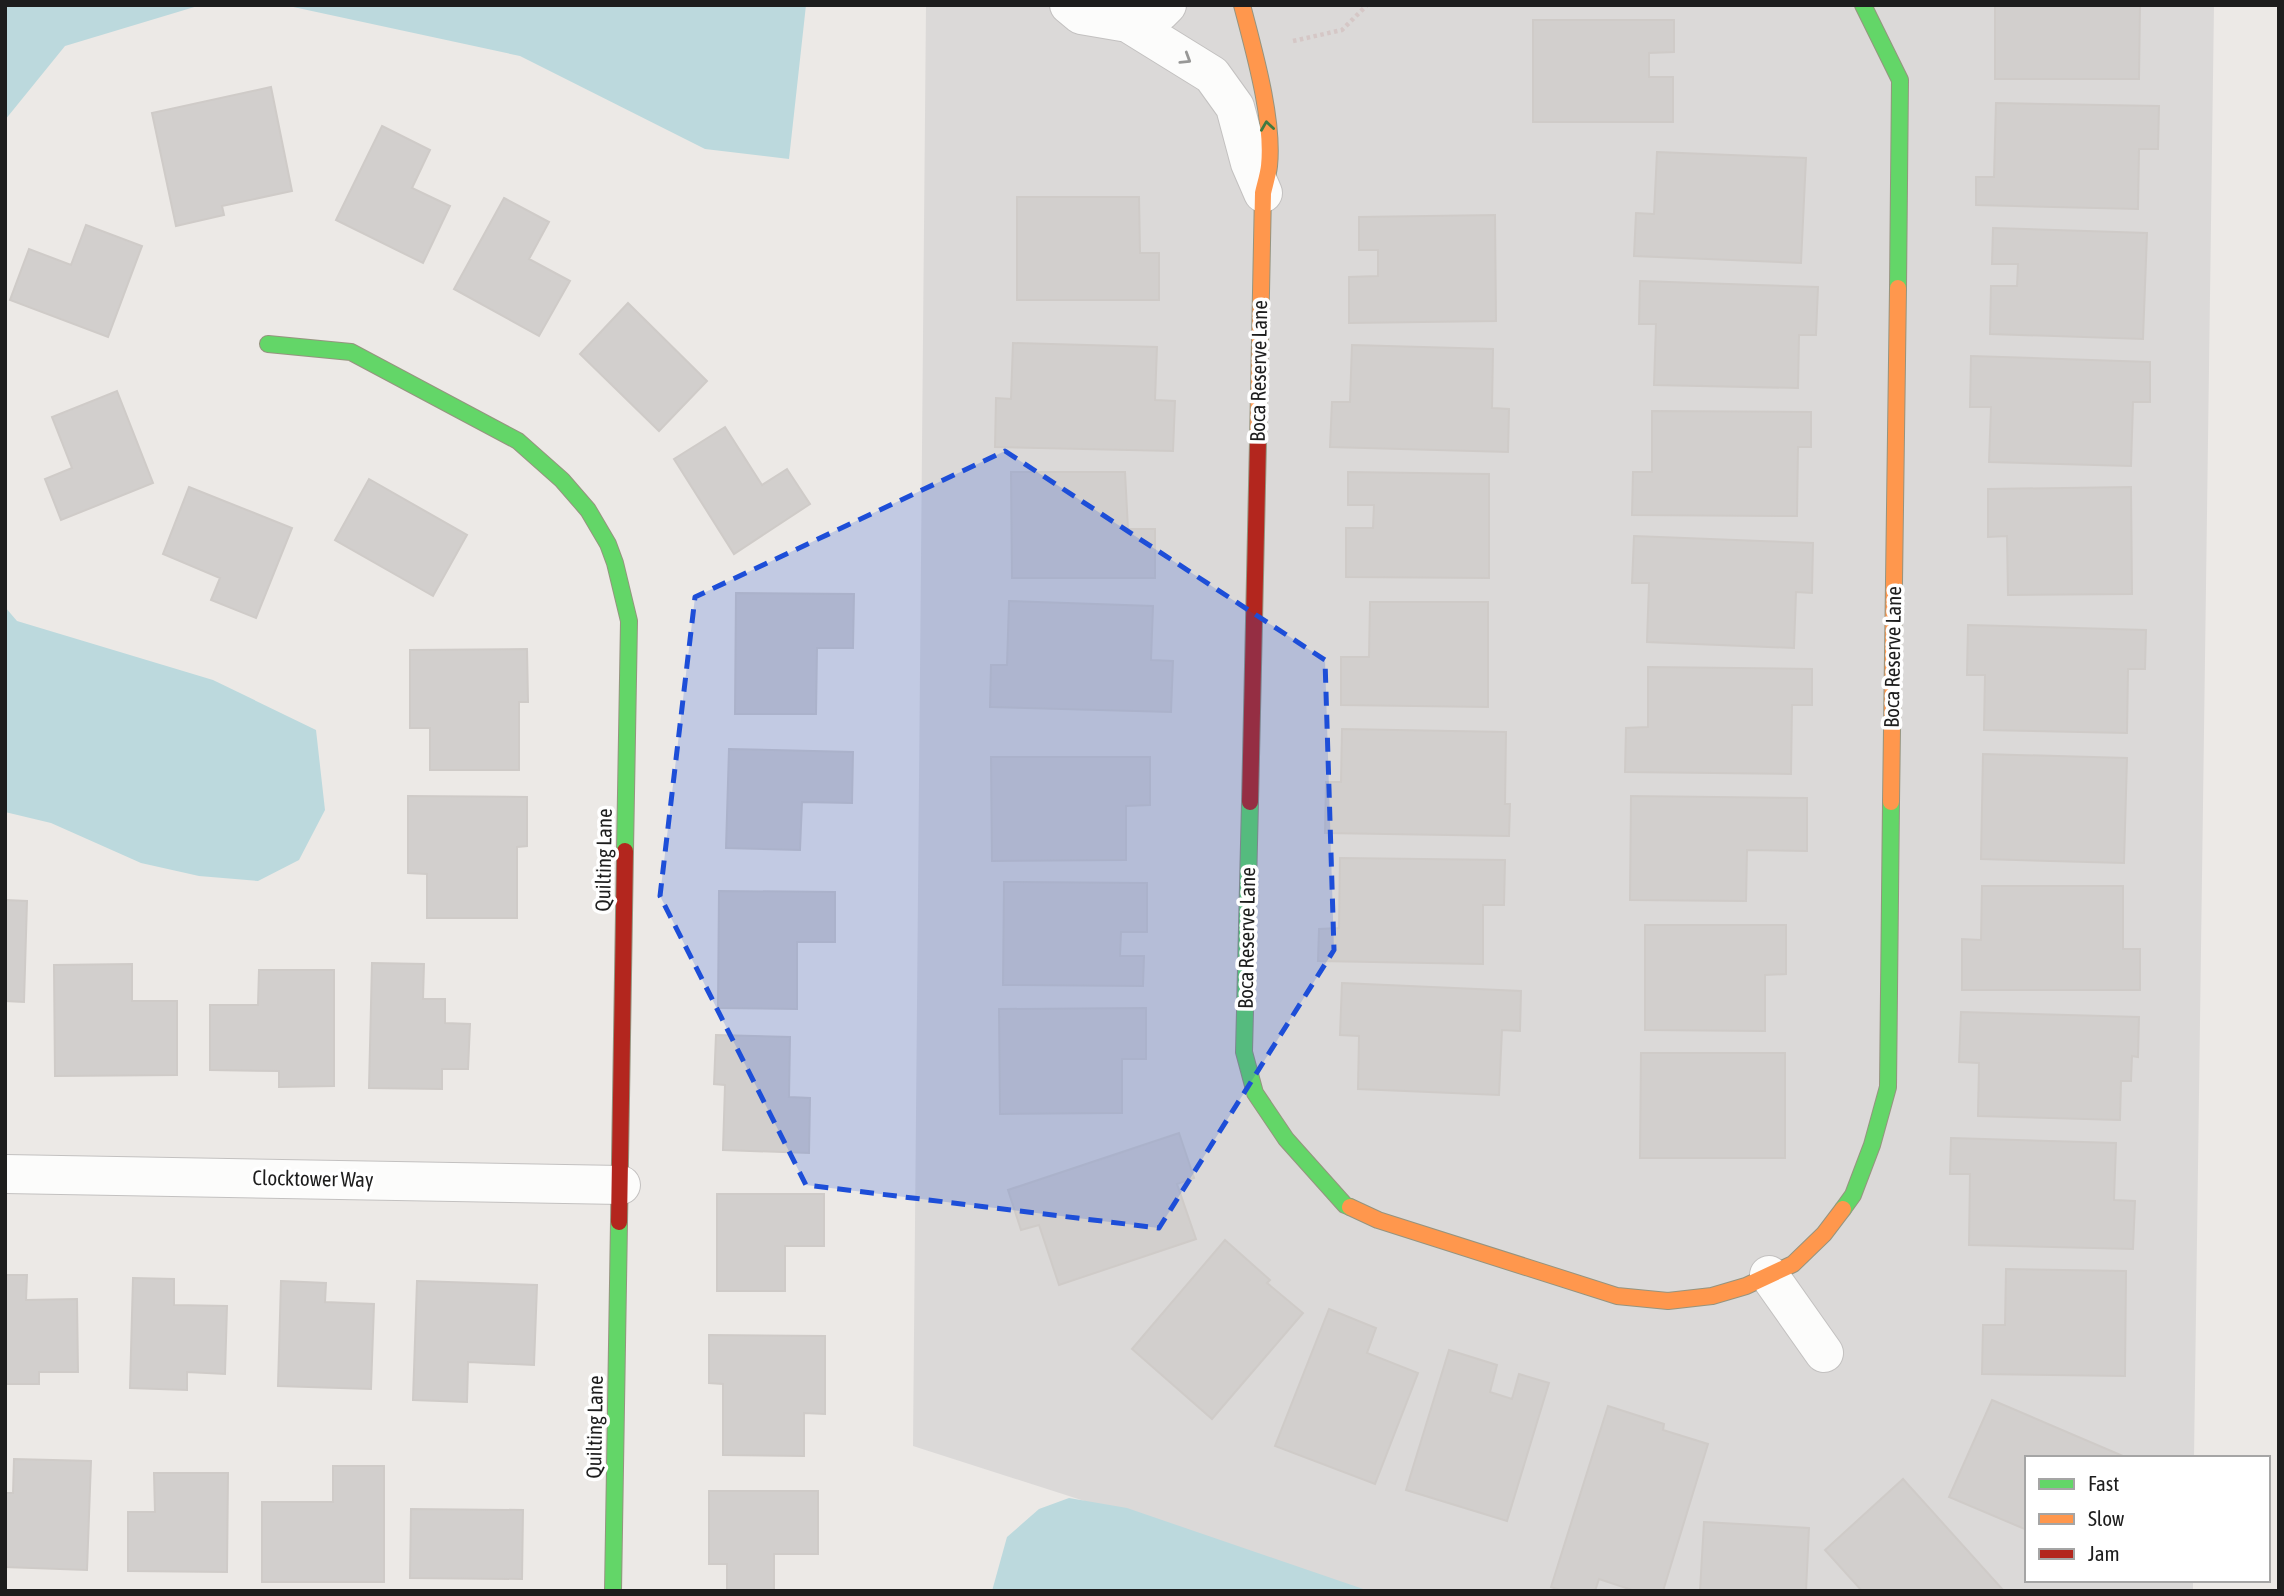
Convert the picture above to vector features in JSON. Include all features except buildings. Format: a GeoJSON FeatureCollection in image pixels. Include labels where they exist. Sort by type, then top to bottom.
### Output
{"type":"FeatureCollection","features":[{"type":"Feature","properties":{"kind":"street","name":"Boca Reserve Lane"},"geometry":{"type":"LineString","coordinates":[[1069,5],[1081,15],[1129,23],[1212,75],[1235,107],[1250,163],[1263,193]]}},
{"type":"Feature","properties":{"kind":"street"},"geometry":{"type":"LineString","coordinates":[[1129,23],[1160,12],[1167,5]]}},
{"type":"Feature","properties":{"kind":"street","name":"Boca Reserve Lane"},"geometry":{"type":"LineString","coordinates":[[1242,5],[1257,60],[1269,139],[1269,167],[1263,193],[1244,1052],[1255,1093],[1286,1139],[1345,1205],[1378,1220],[1617,1296],[1668,1301],[1712,1296],[1746,1286],[1793,1264],[1801,1257],[1824,1234],[1853,1195],[1872,1145],[1888,1087],[1900,80],[1863,5]]}},
{"type":"Feature","properties":{"kind":"street","name":"Quilting Lane"},"geometry":{"type":"LineString","coordinates":[[268,344],[351,352],[518,441],[543,460],[579,498],[601,532],[614,561],[629,621],[613,1591]]}},
{"type":"Feature","properties":{"kind":"street","name":"Clocktower Way"},"geometry":{"type":"LineString","coordinates":[[5,1174],[621,1185]]}},
{"type":"Feature","properties":{"kind":"street"},"geometry":{"type":"LineString","coordinates":[[1769,1275],[1824,1353]]}},
{"type":"Feature","properties":{"kind":"path"},"geometry":{"type":"LineString","coordinates":[[1285,42],[1342,30],[1367,5]]}},
{"type":"Feature","properties":{"kind":"highlighted area"},"geometry":{"type":"Polygon","coordinates":[[[1005,451],[1325,660],[1334,950],[1159,1228],[806,1185],[660,896],[695,597],[1005,451]]]}},
{"type":"Feature","properties":{"kind":"shaded area"},"geometry":{"type":"Polygon","coordinates":[[[926,5],[2214,5],[2194,1456],[2025,1456],[2025,1582],[2193,1582],[2193,1591],[1365,1591],[913,1446],[926,5]]]}},
{"type":"Feature","properties":{"kind":"water"},"geometry":{"type":"Polygon","coordinates":[[[5,5],[201,5],[65,46],[5,120],[5,5]]]}},
{"type":"Feature","properties":{"kind":"water"},"geometry":{"type":"Polygon","coordinates":[[[284,5],[806,5],[789,159],[705,149],[520,56],[284,5]]]}},
{"type":"Feature","properties":{"kind":"water"},"geometry":{"type":"Polygon","coordinates":[[[5,607],[17,621],[213,680],[316,730],[325,810],[299,860],[258,881],[199,876],[141,863],[51,823],[5,812],[5,607]]]}},
{"type":"Feature","properties":{"kind":"water"},"geometry":{"type":"Polygon","coordinates":[[[1069,1498],[1127,1508],[1369,1591],[992,1591],[1007,1537],[1039,1509],[1069,1498]]]}},
{"type":"Feature","properties":{"kind":"traffic: fast"},"geometry":{"type":"LineString","coordinates":[[1863,5],[1900,80],[1898,288]]}},
{"type":"Feature","properties":{"kind":"traffic: fast"},"geometry":{"type":"LineString","coordinates":[[268,344],[351,352],[518,441],[562,480],[588,510],[608,544],[629,621],[625,851]]}},
{"type":"Feature","properties":{"kind":"traffic: fast"},"geometry":{"type":"LineString","coordinates":[[1250,802],[1244,1052],[1255,1093],[1286,1139],[1345,1205],[1350,1207]]}},
{"type":"Feature","properties":{"kind":"traffic: fast"},"geometry":{"type":"LineString","coordinates":[[1843,1209],[1853,1195],[1872,1145],[1888,1087],[1891,802]]}},
{"type":"Feature","properties":{"kind":"traffic: fast"},"geometry":{"type":"LineString","coordinates":[[613,1591],[619,1222]]}},
{"type":"Feature","properties":{"kind":"traffic: slow"},"geometry":{"type":"LineString","coordinates":[[1242,5],[1262,86],[1270,148],[1269,169],[1263,193],[1258,441]]}},
{"type":"Feature","properties":{"kind":"traffic: slow"},"geometry":{"type":"LineString","coordinates":[[1891,802],[1898,288]]}},
{"type":"Feature","properties":{"kind":"traffic: slow"},"geometry":{"type":"LineString","coordinates":[[1350,1207],[1378,1220],[1617,1296],[1668,1301],[1712,1296],[1746,1286],[1793,1264],[1824,1234],[1843,1209]]}},
{"type":"Feature","properties":{"kind":"traffic: jam"},"geometry":{"type":"LineString","coordinates":[[1250,802],[1258,441]]}},
{"type":"Feature","properties":{"kind":"traffic: jam"},"geometry":{"type":"LineString","coordinates":[[619,1222],[625,851]]}}]}
